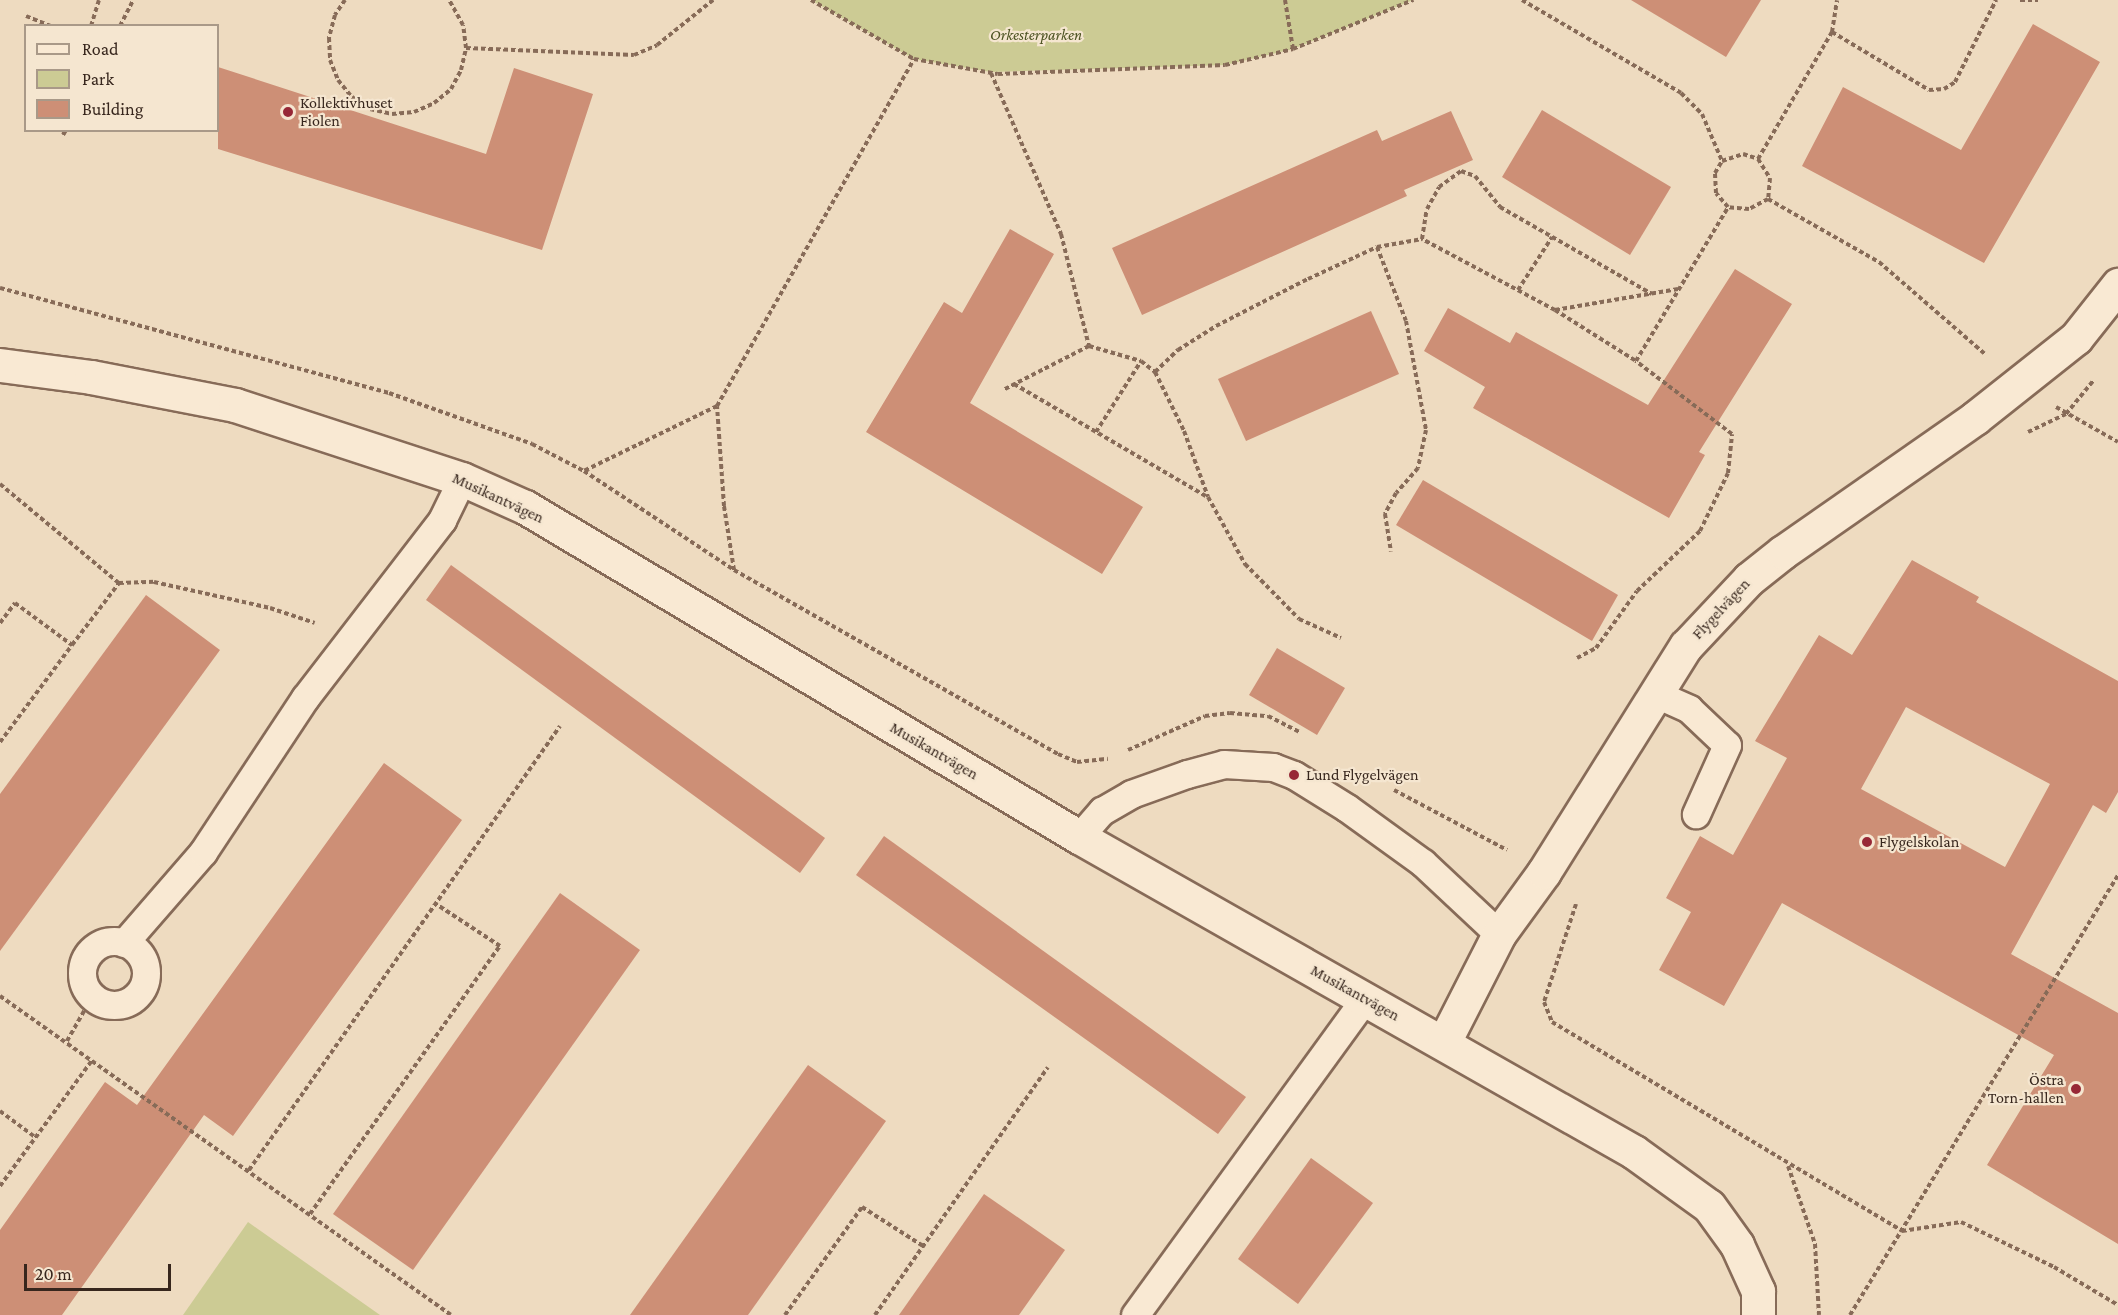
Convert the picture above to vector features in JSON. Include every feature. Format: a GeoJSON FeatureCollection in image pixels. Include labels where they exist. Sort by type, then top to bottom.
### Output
{"type":"FeatureCollection","features":[{"type":"Feature","properties":{"kind":"street","name":"Flygelvägen"},"geometry":{"type":"LineString","coordinates":[[1444,1042],[1499,934],[1544,872],[1686,646],[1749,579],[1823,522],[1975,418],[2076,338],[2118,285]]}},
{"type":"Feature","properties":{"kind":"street","name":"Musikantvägen"},"geometry":{"type":"LineString","coordinates":[[0,365],[91,377],[235,405],[462,479],[525,507],[1079,837],[1444,1042],[1634,1152],[1709,1206],[1737,1245],[1750,1272],[1758,1291],[1758,1315]]}},
{"type":"Feature","properties":{"kind":"lane"},"geometry":{"type":"LineString","coordinates":[[124,942],[140,955],[145,964],[144,985],[131,1001],[121,1005],[101,1002],[92,997],[82,978],[86,957],[103,944],[124,942],[203,852],[353,635],[442,520],[462,479]]}},
{"type":"Feature","properties":{"kind":"lane"},"geometry":{"type":"LineString","coordinates":[[1656,694],[1689,709],[1727,745],[1696,814]]}},
{"type":"Feature","properties":{"kind":"lane"},"geometry":{"type":"LineString","coordinates":[[1079,837],[1102,811],[1121,800],[1187,774],[1224,764],[1273,767],[1294,775],[1347,808],[1423,863],[1499,934]]}},
{"type":"Feature","properties":{"kind":"lane"},"geometry":{"type":"LineString","coordinates":[[1135,1315],[1365,999]]}},
{"type":"Feature","properties":{"kind":"path"},"geometry":{"type":"LineString","coordinates":[[91,24],[99,0]]}},
{"type":"Feature","properties":{"kind":"path"},"geometry":{"type":"LineString","coordinates":[[121,24],[133,0]]}},
{"type":"Feature","properties":{"kind":"path"},"geometry":{"type":"LineString","coordinates":[[345,0],[332,26],[330,60],[345,88],[370,109],[392,114],[414,112],[434,103],[451,89],[461,69],[466,48],[464,25],[449,0]]}},
{"type":"Feature","properties":{"kind":"path"},"geometry":{"type":"LineString","coordinates":[[466,48],[634,55],[657,45],[713,0]]}},
{"type":"Feature","properties":{"kind":"path"},"geometry":{"type":"LineString","coordinates":[[812,0],[914,59],[990,72],[1226,66],[1293,49],[1413,0]]}},
{"type":"Feature","properties":{"kind":"path"},"geometry":{"type":"LineString","coordinates":[[1285,0],[1293,49]]}},
{"type":"Feature","properties":{"kind":"path"},"geometry":{"type":"LineString","coordinates":[[1522,0],[1681,93],[1702,114],[1722,161]]}},
{"type":"Feature","properties":{"kind":"path"},"geometry":{"type":"LineString","coordinates":[[1758,159],[1832,32],[1837,0]]}},
{"type":"Feature","properties":{"kind":"path"},"geometry":{"type":"LineString","coordinates":[[1832,32],[1929,90],[1944,89],[1955,82],[1996,0]]}},
{"type":"Feature","properties":{"kind":"path"},"geometry":{"type":"LineString","coordinates":[[2020,0],[2038,0]]}},
{"type":"Feature","properties":{"kind":"path"},"geometry":{"type":"LineString","coordinates":[[26,16],[46,24]]}},
{"type":"Feature","properties":{"kind":"path"},"geometry":{"type":"LineString","coordinates":[[0,288],[389,393],[532,444],[584,471],[734,570],[724,506],[717,406],[914,59]]}},
{"type":"Feature","properties":{"kind":"path"},"geometry":{"type":"LineString","coordinates":[[990,72],[1061,234],[1089,346]]}},
{"type":"Feature","properties":{"kind":"path"},"geometry":{"type":"LineString","coordinates":[[1743,154],[1758,159],[1770,178],[1768,199],[1749,209],[1728,207],[1716,193],[1715,173],[1722,161],[1743,154]]}},
{"type":"Feature","properties":{"kind":"path"},"geometry":{"type":"LineString","coordinates":[[1422,239],[1427,209],[1435,194],[1461,171],[1475,176],[1500,207],[1652,294]]}},
{"type":"Feature","properties":{"kind":"path"},"geometry":{"type":"LineString","coordinates":[[1768,199],[1879,262],[2018,383],[2066,414],[2118,442]]}},
{"type":"Feature","properties":{"kind":"path"},"geometry":{"type":"LineString","coordinates":[[1636,361],[1728,207]]}},
{"type":"Feature","properties":{"kind":"path"},"geometry":{"type":"LineString","coordinates":[[1518,290],[1552,237]]}},
{"type":"Feature","properties":{"kind":"path"},"geometry":{"type":"LineString","coordinates":[[1155,372],[1178,350],[1216,326],[1377,247],[1422,239],[1555,310],[1636,361],[1732,434],[1728,473],[1700,531],[1637,591],[1596,648],[1576,658]]}},
{"type":"Feature","properties":{"kind":"path"},"geometry":{"type":"LineString","coordinates":[[1377,247],[1406,321],[1426,430],[1418,468],[1396,493],[1385,514],[1391,552]]}},
{"type":"Feature","properties":{"kind":"path"},"geometry":{"type":"LineString","coordinates":[[1555,310],[1678,289]]}},
{"type":"Feature","properties":{"kind":"path"},"geometry":{"type":"LineString","coordinates":[[1003,390],[1089,346],[1140,361],[1155,372],[1185,431],[1208,497],[1245,564],[1299,619],[1341,638]]}},
{"type":"Feature","properties":{"kind":"path"},"geometry":{"type":"LineString","coordinates":[[1096,432],[1140,361]]}},
{"type":"Feature","properties":{"kind":"path"},"geometry":{"type":"LineString","coordinates":[[2018,435],[2045,427],[2066,414],[2098,374]]}},
{"type":"Feature","properties":{"kind":"path"},"geometry":{"type":"LineString","coordinates":[[1014,384],[1208,497]]}},
{"type":"Feature","properties":{"kind":"path"},"geometry":{"type":"LineString","coordinates":[[584,471],[717,406]]}},
{"type":"Feature","properties":{"kind":"path"},"geometry":{"type":"LineString","coordinates":[[0,484],[119,583],[154,582],[202,592],[270,608],[353,635]]}},
{"type":"Feature","properties":{"kind":"path"},"geometry":{"type":"LineString","coordinates":[[0,742],[119,583]]}},
{"type":"Feature","properties":{"kind":"path"},"geometry":{"type":"LineString","coordinates":[[0,623],[15,603],[72,645]]}},
{"type":"Feature","properties":{"kind":"path"},"geometry":{"type":"LineString","coordinates":[[249,1170],[560,726]]}},
{"type":"Feature","properties":{"kind":"path"},"geometry":{"type":"LineString","coordinates":[[1850,1315],[2118,875]]}},
{"type":"Feature","properties":{"kind":"path"},"geometry":{"type":"LineString","coordinates":[[310,1214],[500,946],[436,904]]}},
{"type":"Feature","properties":{"kind":"path"},"geometry":{"type":"LineString","coordinates":[[0,996],[93,1059],[451,1315]]}},
{"type":"Feature","properties":{"kind":"path"},"geometry":{"type":"LineString","coordinates":[[67,1041],[92,997]]}},
{"type":"Feature","properties":{"kind":"path"},"geometry":{"type":"LineString","coordinates":[[0,1186],[93,1059]]}},
{"type":"Feature","properties":{"kind":"path"},"geometry":{"type":"LineString","coordinates":[[875,1315],[1048,1067]]}},
{"type":"Feature","properties":{"kind":"path"},"geometry":{"type":"LineString","coordinates":[[0,1111],[35,1137]]}},
{"type":"Feature","properties":{"kind":"path"},"geometry":{"type":"LineString","coordinates":[[1788,1165],[1815,1244],[1819,1315]]}},
{"type":"Feature","properties":{"kind":"path"},"geometry":{"type":"LineString","coordinates":[[785,1315],[862,1207],[923,1246]]}},
{"type":"Feature","properties":{"kind":"path"},"geometry":{"type":"LineString","coordinates":[[1902,1231],[1961,1222],[2054,1267],[2118,1305]]}},
{"type":"Feature","properties":{"kind":"green space","name":"Orkesterparken"},"geometry":{"type":"Polygon","coordinates":[[[811,0],[1413,0],[1293,49],[1225,65],[991,72],[914,59],[811,0]]]}},
{"type":"Feature","properties":{"kind":"green space"},"geometry":{"type":"Polygon","coordinates":[[[248,1222],[380,1315],[183,1315],[248,1222]]]}},
{"type":"Feature","properties":{"kind":"building"},"geometry":{"type":"Polygon","coordinates":[[[1631,0],[1761,0],[1726,57],[1631,0]]]}},
{"type":"Feature","properties":{"kind":"building"},"geometry":{"type":"Polygon","coordinates":[[[2033,24],[2100,62],[1984,263],[1802,166],[1843,87],[1961,150],[2033,24]]]}},
{"type":"Feature","properties":{"kind":"building","name":"Kollektivhuset Fiolen"},"geometry":{"type":"Polygon","coordinates":[[[219,67],[486,154],[514,68],[593,94],[542,250],[218,149],[219,67]]]}},
{"type":"Feature","properties":{"kind":"building"},"geometry":{"type":"Polygon","coordinates":[[[1542,110],[1671,187],[1630,255],[1502,177],[1542,110]]]}},
{"type":"Feature","properties":{"kind":"building"},"geometry":{"type":"Polygon","coordinates":[[[1451,111],[1473,160],[1404,190],[1407,196],[1142,315],[1112,248],[1377,130],[1382,141],[1451,111]]]}},
{"type":"Feature","properties":{"kind":"building"},"geometry":{"type":"Polygon","coordinates":[[[1010,229],[1054,254],[970,403],[1143,507],[1102,574],[866,432],[944,302],[962,313],[1010,229]]]}},
{"type":"Feature","properties":{"kind":"building"},"geometry":{"type":"Polygon","coordinates":[[[1735,269],[1792,304],[1699,452],[1705,455],[1669,518],[1473,408],[1485,387],[1424,351],[1448,308],[1510,343],[1516,332],[1648,405],[1735,269]]]}},
{"type":"Feature","properties":{"kind":"building"},"geometry":{"type":"Polygon","coordinates":[[[1371,311],[1399,374],[1246,441],[1218,379],[1371,311]]]}},
{"type":"Feature","properties":{"kind":"building"},"geometry":{"type":"Polygon","coordinates":[[[1423,480],[1618,595],[1592,641],[1396,525],[1423,480]]]}},
{"type":"Feature","properties":{"kind":"building"},"geometry":{"type":"Polygon","coordinates":[[[1912,560],[1979,597],[1976,602],[2118,681],[2118,792],[2106,813],[2093,805],[2011,954],[2118,1013],[2118,1244],[1987,1165],[2054,1055],[1782,903],[1724,1006],[1659,970],[1691,912],[1666,898],[1700,836],[1733,855],[1787,758],[1755,741],[1819,635],[1852,655],[1912,560]],[[1906,707],[1861,789],[2005,867],[2050,784],[1906,707]]]}},
{"type":"Feature","properties":{"kind":"building"},"geometry":{"type":"Polygon","coordinates":[[[451,565],[825,838],[800,873],[426,600],[451,565]]]}},
{"type":"Feature","properties":{"kind":"building"},"geometry":{"type":"Polygon","coordinates":[[[146,595],[220,650],[0,951],[0,794],[146,595]]]}},
{"type":"Feature","properties":{"kind":"building"},"geometry":{"type":"Polygon","coordinates":[[[1277,648],[1345,688],[1317,735],[1249,695],[1277,648]]]}},
{"type":"Feature","properties":{"kind":"building"},"geometry":{"type":"Polygon","coordinates":[[[384,763],[462,820],[233,1136],[204,1115],[62,1315],[0,1315],[0,1230],[105,1082],[137,1105],[384,763]]]}},
{"type":"Feature","properties":{"kind":"building"},"geometry":{"type":"Polygon","coordinates":[[[884,836],[1246,1097],[1218,1134],[856,875],[884,836]]]}},
{"type":"Feature","properties":{"kind":"building"},"geometry":{"type":"Polygon","coordinates":[[[560,893],[640,950],[413,1270],[333,1214],[560,893]]]}},
{"type":"Feature","properties":{"kind":"building"},"geometry":{"type":"Polygon","coordinates":[[[808,1065],[886,1121],[748,1315],[630,1315],[808,1065]]]}},
{"type":"Feature","properties":{"kind":"building"},"geometry":{"type":"Polygon","coordinates":[[[1311,1158],[1373,1203],[1298,1304],[1238,1259],[1311,1158]]]}},
{"type":"Feature","properties":{"kind":"building"},"geometry":{"type":"Polygon","coordinates":[[[984,1194],[1065,1250],[1019,1315],[899,1315],[984,1194]]]}},
{"type":"Feature","properties":{"kind":"place","name":"Kollektivhuset Fiolen"},"geometry":{"type":"Point","coordinates":[288,112]}},
{"type":"Feature","properties":{"kind":"place","name":"Lund Flygelvägen"},"geometry":{"type":"Point","coordinates":[1294,775]}},
{"type":"Feature","properties":{"kind":"place","name":"Flygelskolan"},"geometry":{"type":"Point","coordinates":[1867,842]}},
{"type":"Feature","properties":{"kind":"place","name":"Östra Torn-hallen"},"geometry":{"type":"Point","coordinates":[2076,1089]}}]}
